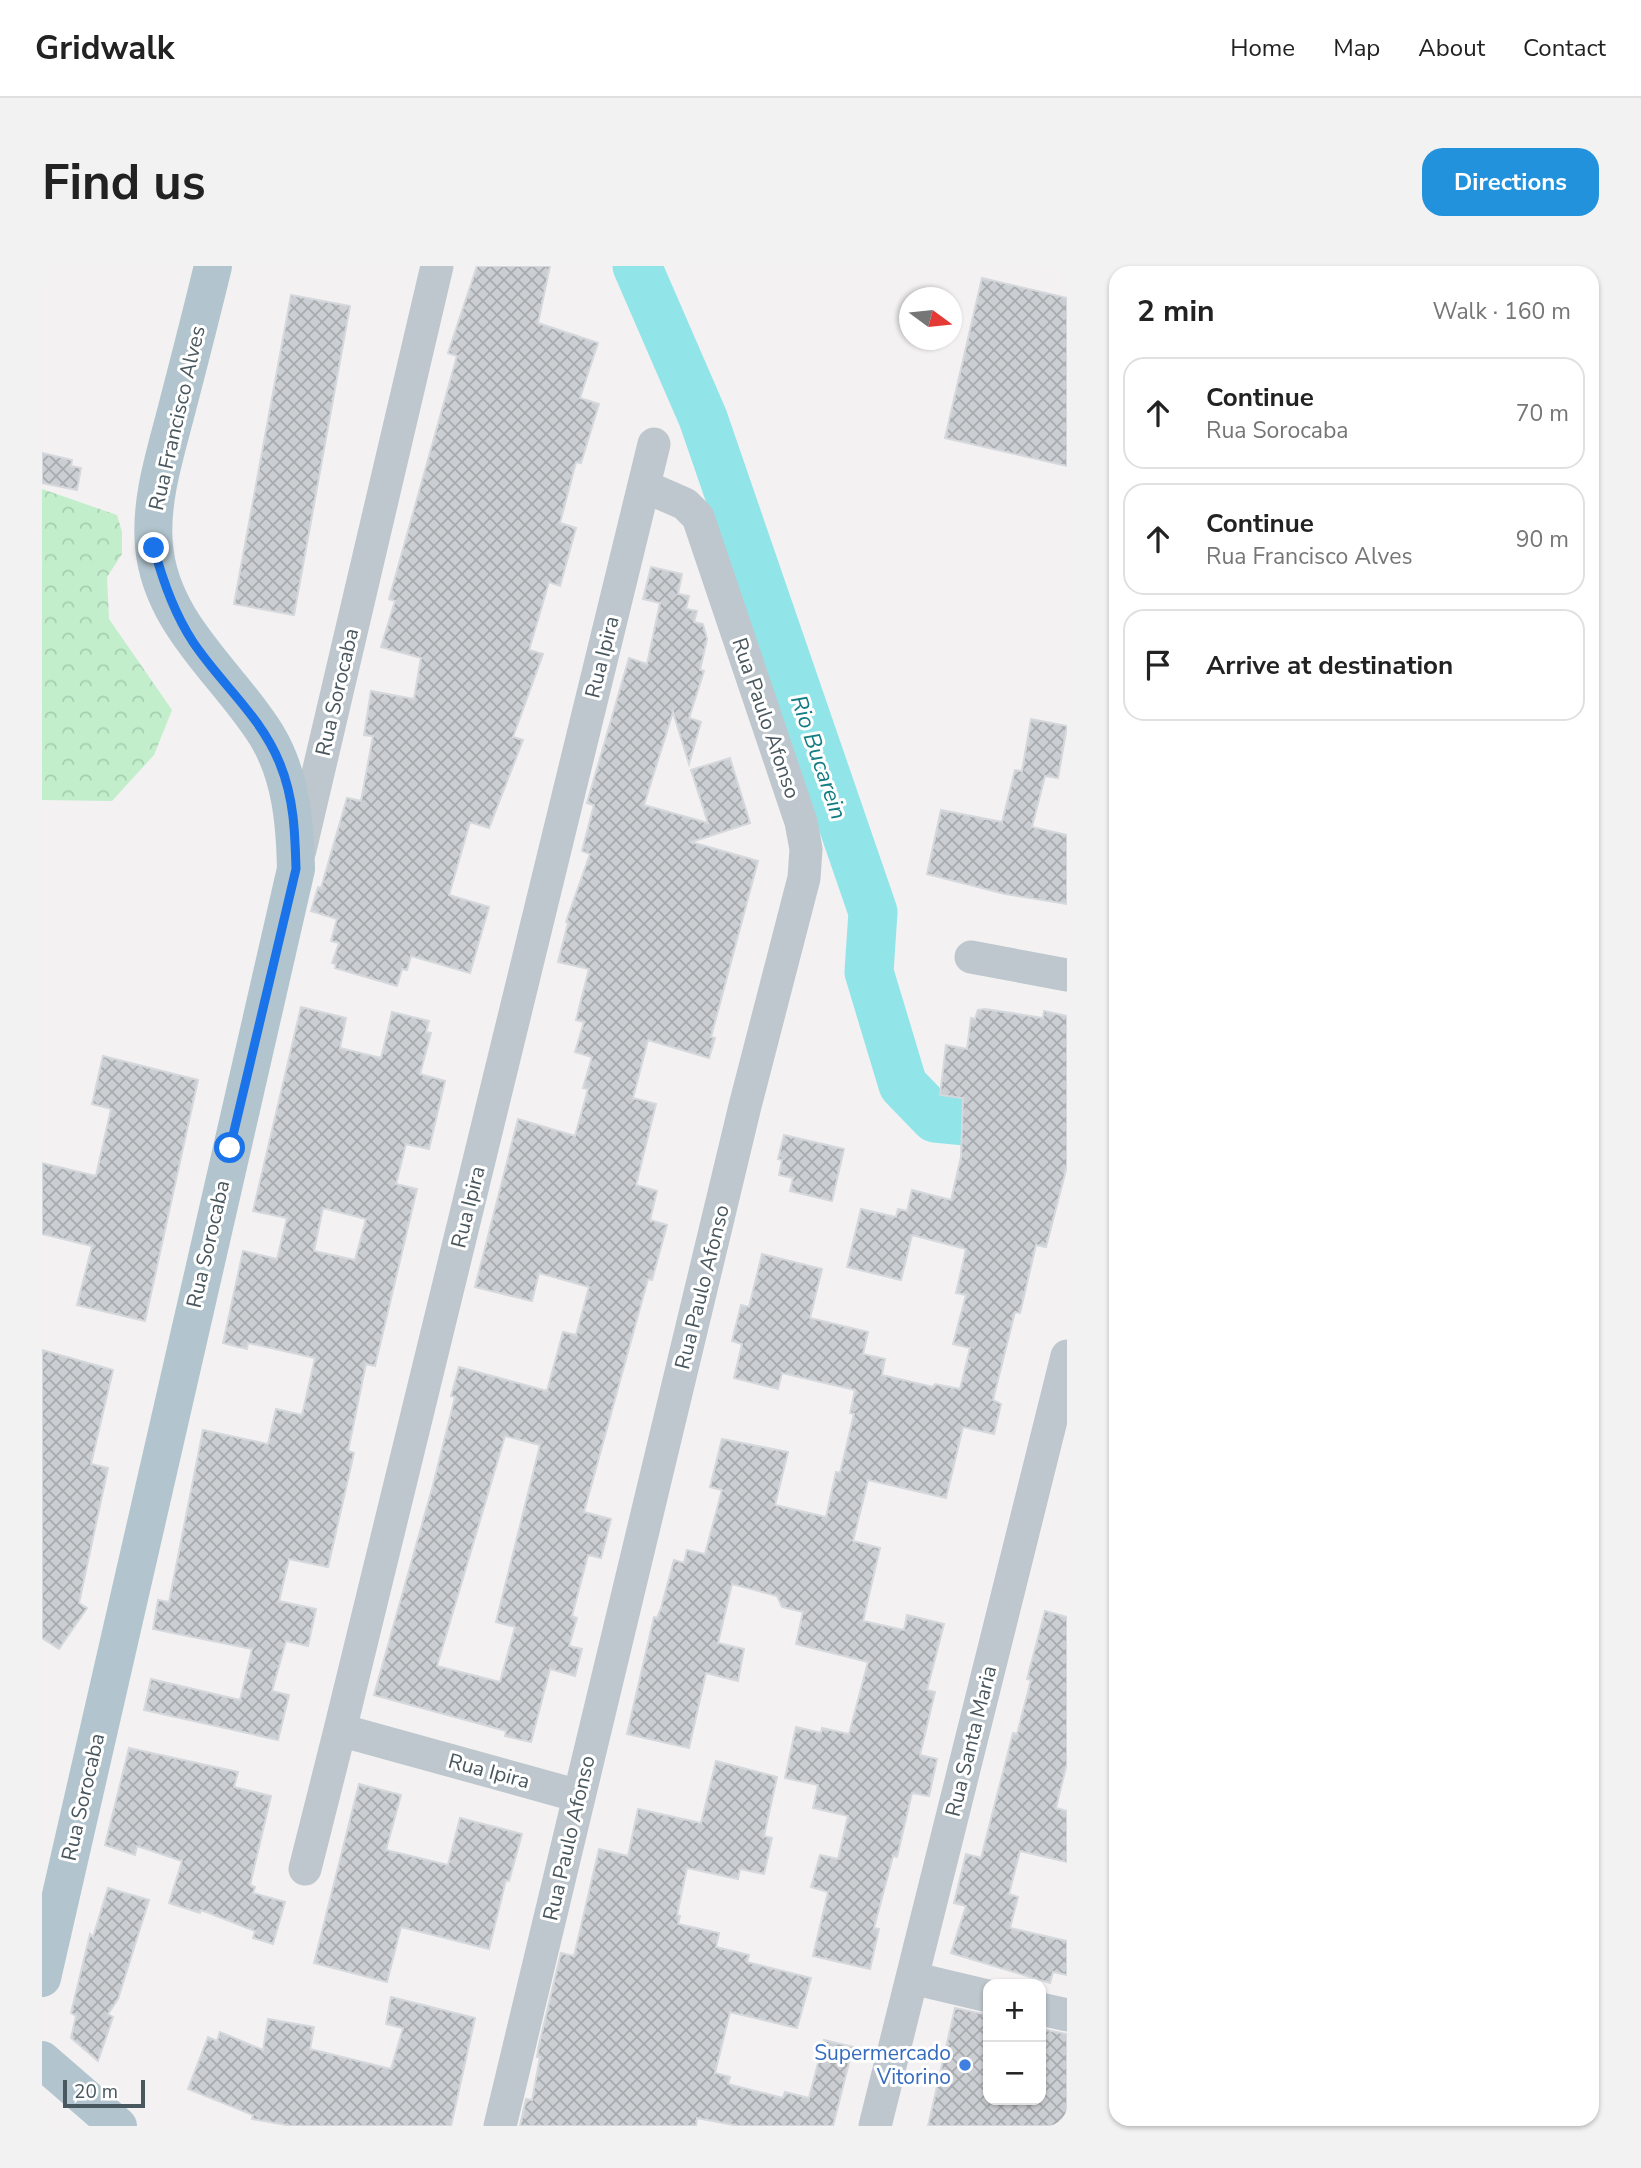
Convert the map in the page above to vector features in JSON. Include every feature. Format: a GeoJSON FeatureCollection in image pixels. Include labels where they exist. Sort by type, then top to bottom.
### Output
{"type":"FeatureCollection","features":[{"type":"Feature","properties":{"kind":"main road","name":"Rua Francisco Alves"},"geometry":{"type":"LineString","coordinates":[[214,266],[160,477],[154,515],[154,548],[177,616],[194,644],[267,737],[281,764],[295,828],[296,869]]}},
{"type":"Feature","properties":{"kind":"main road","name":"Rua Sorocaba"},"geometry":{"type":"LineString","coordinates":[[42,1978],[296,869]]}},
{"type":"Feature","properties":{"kind":"main road"},"geometry":{"type":"LineString","coordinates":[[42,2060],[118,2126]]}},
{"type":"Feature","properties":{"kind":"street","name":"Rua Sorocaba"},"geometry":{"type":"LineString","coordinates":[[296,869],[437,266]]}},
{"type":"Feature","properties":{"kind":"street","name":"Rua Ipira"},"geometry":{"type":"LineString","coordinates":[[579,1796],[340,1730],[654,444]]}},
{"type":"Feature","properties":{"kind":"street","name":"Rua Paulo Afonso"},"geometry":{"type":"LineString","coordinates":[[500,2126],[739,1133],[804,878],[806,849],[801,822],[698,517],[685,504],[644,486]]}},
{"type":"Feature","properties":{"kind":"street"},"geometry":{"type":"LineString","coordinates":[[971,957],[1067,975]]}},
{"type":"Feature","properties":{"kind":"street","name":"Rua Santa Maria"},"geometry":{"type":"LineString","coordinates":[[875,2126],[1067,1356]]}},
{"type":"Feature","properties":{"kind":"street"},"geometry":{"type":"LineString","coordinates":[[305,1868],[340,1730]]}},
{"type":"Feature","properties":{"kind":"street"},"geometry":{"type":"LineString","coordinates":[[912,1978],[983,1995]]}},
{"type":"Feature","properties":{"kind":"street"},"geometry":{"type":"LineString","coordinates":[[1046,2010],[1067,2015]]}},
{"type":"Feature","properties":{"kind":"green space"},"geometry":{"type":"Polygon","coordinates":[[[42,489],[117,515],[122,532],[122,554],[107,577],[109,619],[172,710],[154,755],[112,801],[42,800],[42,489]]]}},
{"type":"Feature","properties":{"kind":"building"},"geometry":{"type":"Polygon","coordinates":[[[477,266],[550,266],[538,323],[598,343],[580,398],[599,404],[581,463],[576,462],[560,523],[576,528],[560,586],[549,582],[529,650],[543,654],[513,737],[523,740],[489,828],[470,822],[449,895],[489,907],[470,973],[411,956],[407,970],[402,969],[397,986],[335,968],[336,964],[332,963],[339,943],[331,941],[337,919],[311,911],[318,887],[321,888],[347,798],[361,801],[373,736],[364,735],[371,691],[414,699],[421,658],[381,647],[395,601],[389,599],[457,356],[448,353],[477,266]]]}},
{"type":"Feature","properties":{"kind":"building"},"geometry":{"type":"Polygon","coordinates":[[[982,278],[1067,298],[1067,466],[945,438],[982,278]]]}},
{"type":"Feature","properties":{"kind":"building"},"geometry":{"type":"Polygon","coordinates":[[[291,295],[350,306],[294,615],[234,604],[291,295]]]}},
{"type":"Feature","properties":{"kind":"building"},"geometry":{"type":"Polygon","coordinates":[[[42,453],[72,460],[71,466],[81,468],[77,490],[42,483],[42,453]]]}},
{"type":"Feature","properties":{"kind":"building"},"geometry":{"type":"Polygon","coordinates":[[[651,567],[682,574],[678,594],[689,596],[686,609],[697,611],[694,622],[703,624],[707,639],[700,670],[704,671],[689,718],[701,722],[689,764],[673,712],[644,805],[708,823],[691,770],[730,758],[750,823],[691,842],[758,861],[711,1037],[715,1038],[709,1058],[648,1040],[633,1098],[656,1104],[636,1185],[657,1191],[650,1220],[667,1225],[652,1280],[648,1279],[584,1512],[611,1519],[601,1558],[588,1555],[572,1616],[577,1618],[569,1646],[582,1649],[575,1676],[550,1669],[531,1742],[505,1736],[506,1731],[374,1695],[433,1485],[455,1397],[451,1396],[459,1367],[547,1391],[563,1332],[576,1335],[589,1287],[539,1273],[532,1301],[475,1287],[518,1119],[575,1136],[588,1089],[583,1088],[592,1057],[575,1052],[584,1022],[576,1020],[589,969],[558,962],[568,923],[566,922],[590,854],[582,851],[594,805],[587,803],[629,658],[647,664],[660,603],[643,599],[651,567]],[[505,1436],[437,1666],[500,1682],[515,1627],[496,1622],[540,1445],[505,1436]]]}},
{"type":"Feature","properties":{"kind":"building"},"geometry":{"type":"Polygon","coordinates":[[[1031,719],[1067,726],[1058,778],[1045,776],[1032,827],[1067,835],[1067,904],[1005,894],[927,874],[941,810],[1002,822],[1015,770],[1022,771],[1031,719]]]}},
{"type":"Feature","properties":{"kind":"building"},"geometry":{"type":"Polygon","coordinates":[[[301,1007],[346,1018],[340,1048],[381,1058],[392,1012],[429,1021],[426,1032],[431,1033],[420,1074],[445,1081],[429,1149],[406,1144],[396,1184],[417,1189],[375,1366],[366,1364],[348,1451],[354,1453],[328,1567],[289,1559],[279,1601],[316,1609],[308,1646],[286,1641],[272,1691],[289,1695],[278,1740],[144,1710],[151,1679],[240,1700],[252,1649],[153,1629],[158,1600],[169,1602],[203,1430],[268,1444],[276,1409],[302,1415],[315,1358],[248,1343],[247,1349],[223,1343],[243,1251],[277,1259],[287,1218],[253,1211],[301,1007]],[[323,1208],[314,1251],[355,1260],[366,1219],[323,1208]]]}},
{"type":"Feature","properties":{"kind":"building"},"geometry":{"type":"Polygon","coordinates":[[[978,1010],[1043,1018],[1044,1011],[1067,1016],[1067,1166],[1046,1247],[1036,1245],[1020,1313],[1015,1312],[993,1400],[1001,1404],[994,1434],[963,1427],[946,1498],[868,1480],[853,1541],[880,1548],[863,1621],[904,1630],[907,1615],[944,1624],[927,1690],[935,1692],[920,1755],[937,1759],[929,1796],[912,1793],[897,1857],[893,1856],[874,1928],[879,1929],[870,1969],[813,1956],[828,1892],[811,1887],[820,1855],[838,1859],[848,1816],[813,1808],[818,1785],[785,1778],[796,1727],[821,1733],[822,1728],[849,1734],[868,1662],[796,1644],[803,1612],[782,1607],[777,1596],[732,1584],[718,1643],[744,1649],[738,1681],[706,1673],[689,1748],[627,1734],[654,1617],[657,1618],[661,1608],[674,1560],[684,1563],[687,1550],[705,1554],[722,1490],[710,1487],[722,1439],[788,1452],[775,1505],[826,1517],[836,1472],[840,1473],[854,1414],[850,1413],[855,1390],[782,1373],[778,1389],[734,1378],[742,1344],[732,1341],[741,1305],[749,1307],[762,1254],[822,1269],[810,1318],[868,1332],[863,1354],[885,1359],[882,1375],[933,1387],[935,1384],[960,1389],[970,1348],[953,1344],[966,1295],[956,1293],[966,1249],[912,1235],[901,1280],[847,1267],[861,1209],[896,1217],[898,1209],[907,1211],[912,1190],[951,1200],[961,1157],[963,1098],[940,1095],[946,1045],[967,1049],[971,1018],[975,1019],[978,1010]]]}},
{"type":"Feature","properties":{"kind":"building"},"geometry":{"type":"Polygon","coordinates":[[[103,1056],[198,1080],[145,1321],[77,1305],[92,1246],[42,1234],[42,1163],[96,1176],[111,1109],[92,1104],[103,1056]]]}},
{"type":"Feature","properties":{"kind":"building"},"geometry":{"type":"Polygon","coordinates":[[[784,1135],[844,1149],[832,1201],[790,1191],[793,1178],[779,1175],[782,1160],[778,1159],[784,1135]]]}},
{"type":"Feature","properties":{"kind":"building"},"geometry":{"type":"Polygon","coordinates":[[[42,1350],[113,1370],[91,1464],[108,1468],[79,1603],[87,1608],[59,1649],[42,1638],[42,1350]]]}},
{"type":"Feature","properties":{"kind":"building"},"geometry":{"type":"Polygon","coordinates":[[[1045,1611],[1067,1617],[1067,1763],[1056,1808],[1067,1811],[1067,1862],[1020,1851],[1009,1894],[1018,1897],[1010,1928],[1067,1941],[1067,1975],[1053,1972],[1050,1983],[1046,1979],[1037,1979],[951,1953],[966,1906],[954,1903],[966,1854],[981,1858],[1013,1733],[1017,1734],[1031,1680],[1027,1679],[1045,1611]]]}},
{"type":"Feature","properties":{"kind":"building"},"geometry":{"type":"Polygon","coordinates":[[[129,1748],[238,1772],[234,1787],[271,1796],[250,1885],[255,1887],[253,1893],[285,1902],[273,1944],[253,1938],[255,1931],[201,1910],[200,1913],[169,1903],[182,1861],[137,1846],[135,1855],[105,1845],[129,1748]]]}},
{"type":"Feature","properties":{"kind":"building"},"geometry":{"type":"Polygon","coordinates":[[[716,1761],[777,1777],[764,1836],[772,1838],[764,1874],[740,1869],[738,1879],[687,1868],[677,1915],[680,1916],[678,1924],[719,1933],[716,1947],[749,1955],[747,1962],[811,1978],[797,2028],[730,2012],[715,2073],[730,2077],[728,2084],[783,2098],[785,2092],[809,2098],[824,2040],[853,2047],[833,2126],[739,2126],[697,2118],[696,2126],[520,2126],[526,2099],[532,2100],[540,2057],[537,2057],[539,2045],[561,1953],[574,1956],[599,1849],[628,1856],[638,1809],[701,1823],[716,1761]]]}},
{"type":"Feature","properties":{"kind":"building"},"geometry":{"type":"Polygon","coordinates":[[[359,1784],[401,1795],[386,1850],[448,1865],[460,1818],[522,1834],[509,1881],[506,1880],[489,1949],[401,1927],[387,1982],[314,1963],[359,1784]]]}},
{"type":"Feature","properties":{"kind":"building"},"geometry":{"type":"Polygon","coordinates":[[[108,1888],[149,1900],[118,1999],[108,2014],[113,2017],[98,2061],[71,2038],[76,2016],[71,2013],[90,1934],[93,1937],[108,1888]]]}},
{"type":"Feature","properties":{"kind":"building"},"geometry":{"type":"Polygon","coordinates":[[[391,1997],[475,2018],[451,2126],[292,2126],[252,2119],[253,2115],[188,2089],[208,2037],[217,2041],[220,2032],[263,2050],[268,2019],[314,2027],[310,2049],[391,2069],[403,2028],[386,2024],[391,1997]]]}},
{"type":"Feature","properties":{"kind":"building","name":"Supermercado Vitorino"},"geometry":{"type":"Polygon","coordinates":[[[955,2008],[983,2014],[983,2105],[1046,2105],[1046,2030],[1067,2034],[1067,2126],[928,2126],[955,2008]]]}},
{"type":"Feature","properties":{"kind":"waterway","name":"Rio Bucarein"},"geometry":{"type":"LineString","coordinates":[[637,266],[703,418],[873,912],[869,972],[903,1085],[935,1118],[1028,1127],[1067,1144]]}},
{"type":"Feature","properties":{"kind":"place","name":"Supermercado Vitorino"},"geometry":{"type":"Point","coordinates":[965,2065]}},
{"type":"Feature","properties":{"kind":"route"},"geometry":{"type":"LineString","coordinates":[[154,548],[177,616],[194,644],[246,707],[267,737],[281,764],[295,828],[296,869],[230,1148]]}}]}
